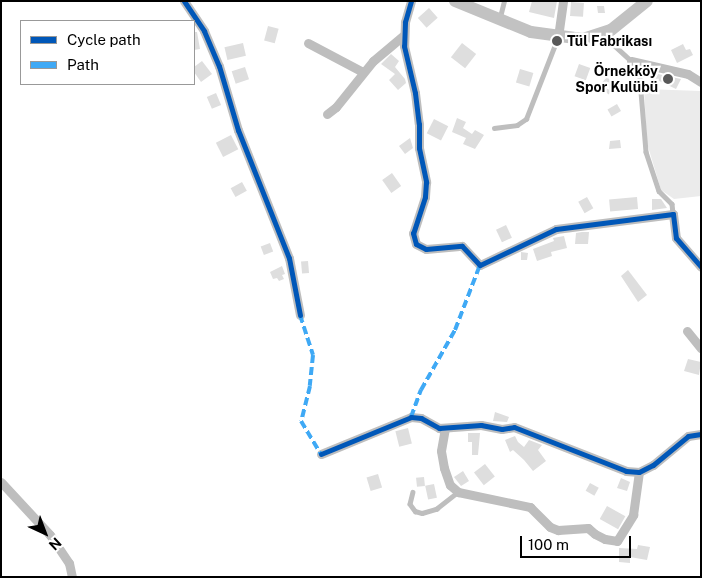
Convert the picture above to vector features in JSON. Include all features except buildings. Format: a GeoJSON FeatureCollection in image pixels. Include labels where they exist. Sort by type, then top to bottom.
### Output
{"type":"FeatureCollection","features":[{"type":"Feature","properties":{"kind":"main road"},"geometry":{"type":"LineString","coordinates":[[455,1],[499,21],[531,32],[558,37],[583,38],[602,34],[619,25],[647,1]]}},
{"type":"Feature","properties":{"kind":"street"},"geometry":{"type":"LineString","coordinates":[[184,1],[204,31],[219,66],[242,139],[289,258],[300,314]]}},
{"type":"Feature","properties":{"kind":"street"},"geometry":{"type":"LineString","coordinates":[[411,1],[405,22],[404,46],[415,93],[419,124],[419,148],[426,182],[425,197],[414,233],[416,244],[426,249],[462,246],[480,265],[556,229],[673,214],[676,238],[701,268]]}},
{"type":"Feature","properties":{"kind":"street"},"geometry":{"type":"LineString","coordinates":[[558,37],[563,1]]}},
{"type":"Feature","properties":{"kind":"street"},"geometry":{"type":"LineString","coordinates":[[328,114],[336,107],[363,72],[404,34]]}},
{"type":"Feature","properties":{"kind":"street"},"geometry":{"type":"LineString","coordinates":[[308,43],[363,72]]}},
{"type":"Feature","properties":{"kind":"street"},"geometry":{"type":"LineString","coordinates":[[631,61],[688,74],[701,82]]}},
{"type":"Feature","properties":{"kind":"street"},"geometry":{"type":"LineString","coordinates":[[687,331],[701,348]]}},
{"type":"Feature","properties":{"kind":"street"},"geometry":{"type":"LineString","coordinates":[[320,454],[411,417],[421,418],[439,428],[463,425],[502,429],[514,427],[626,471],[639,472],[653,465],[688,436],[701,434]]}},
{"type":"Feature","properties":{"kind":"street"},"geometry":{"type":"LineString","coordinates":[[445,428],[441,451],[450,485],[458,492],[530,507],[550,527],[558,530],[588,528],[594,534],[605,539],[618,541],[633,515],[639,472]]}},
{"type":"Feature","properties":{"kind":"street"},"geometry":{"type":"LineString","coordinates":[[1,482],[50,535],[69,563],[72,577]]}},
{"type":"Feature","properties":{"kind":"lane"},"geometry":{"type":"LineString","coordinates":[[499,21],[504,1]]}},
{"type":"Feature","properties":{"kind":"lane"},"geometry":{"type":"LineString","coordinates":[[602,34],[639,68],[646,152],[659,191],[672,204],[673,214]]}},
{"type":"Feature","properties":{"kind":"lane"},"geometry":{"type":"LineString","coordinates":[[494,128],[517,125],[526,119],[558,37]]}},
{"type":"Feature","properties":{"kind":"lane"},"geometry":{"type":"LineString","coordinates":[[413,492],[410,504],[415,511],[422,513],[436,509],[458,492]]}},
{"type":"Feature","properties":{"kind":"shaded area"},"geometry":{"type":"Polygon","coordinates":[[[644,89],[701,91],[701,196],[674,199],[661,190],[647,143],[644,89]]]}},
{"type":"Feature","properties":{"kind":"marked path"},"geometry":{"type":"LineString","coordinates":[[411,417],[421,390],[455,330],[480,265]]}},
{"type":"Feature","properties":{"kind":"marked path"},"geometry":{"type":"LineString","coordinates":[[300,315],[313,355],[310,386],[301,421],[321,454]]}},
{"type":"Feature","properties":{"kind":"cycle path"},"geometry":{"type":"LineString","coordinates":[[184,1],[204,31],[219,66],[238,130],[289,258],[300,315]]}},
{"type":"Feature","properties":{"kind":"cycle path"},"geometry":{"type":"LineString","coordinates":[[411,1],[405,22],[404,46],[415,93],[419,124],[419,148],[426,182],[425,197],[413,233],[416,244],[426,249],[462,246],[480,265],[556,229],[673,214],[676,238],[701,267]]}},
{"type":"Feature","properties":{"kind":"cycle path"},"geometry":{"type":"LineString","coordinates":[[321,454],[411,417],[421,418],[439,428],[481,425],[502,429],[514,427],[626,471],[639,472],[653,465],[688,436],[701,434]]}},
{"type":"Feature","properties":{"kind":"place","name":"Tül Fabrikası"},"geometry":{"type":"Point","coordinates":[557,41]}},
{"type":"Feature","properties":{"kind":"place","name":"Örnekköy Spor Kulübü"},"geometry":{"type":"Point","coordinates":[668,79]}}]}
